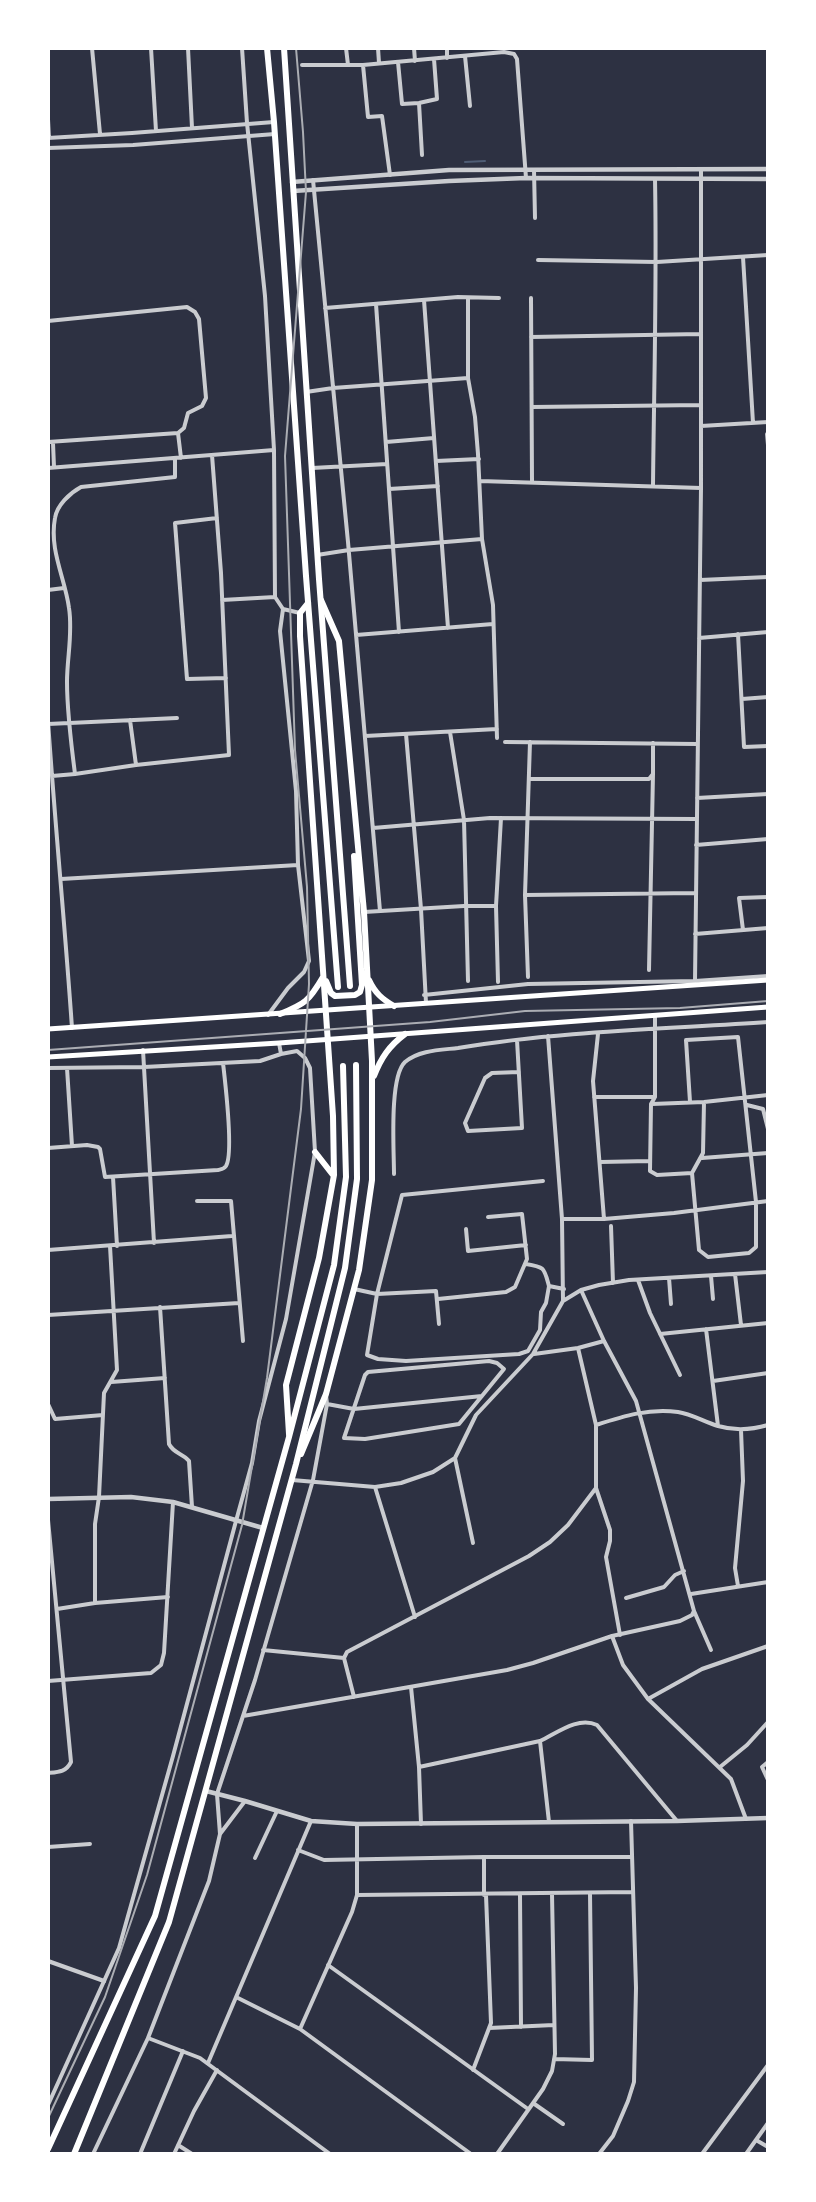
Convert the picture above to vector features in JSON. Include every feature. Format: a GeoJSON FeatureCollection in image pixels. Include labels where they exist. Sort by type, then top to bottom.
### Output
{"type":"FeatureCollection","features":[{"type":"Feature","properties":{"kind":"main road"},"geometry":{"type":"LineString","coordinates":[[267,48],[338,987]]}},
{"type":"Feature","properties":{"kind":"main road"},"geometry":{"type":"LineString","coordinates":[[284,48],[317,555],[350,986]]}},
{"type":"Feature","properties":{"kind":"main road"},"geometry":{"type":"LineString","coordinates":[[296,1464],[326,1394],[359,1270],[372,1180],[373,1082],[364,912],[339,641],[321,600]]}},
{"type":"Feature","properties":{"kind":"main road"},"geometry":{"type":"LineString","coordinates":[[290,1437],[286,1385],[319,1258],[334,1175],[333,1116],[300,613],[308,603]]}},
{"type":"Feature","properties":{"kind":"main road"},"geometry":{"type":"LineString","coordinates":[[324,975],[331,993],[335,996],[355,995],[360,992],[362,962],[354,859],[356,836]]}},
{"type":"Feature","properties":{"kind":"main road"},"geometry":{"type":"LineString","coordinates":[[280,1014],[302,1005],[312,995],[324,975]]}},
{"type":"Feature","properties":{"kind":"main road"},"geometry":{"type":"LineString","coordinates":[[368,977],[374,990],[382,999],[394,1006]]}},
{"type":"Feature","properties":{"kind":"main road"},"geometry":{"type":"LineString","coordinates":[[48,1029],[768,978]]}},
{"type":"Feature","properties":{"kind":"main road"},"geometry":{"type":"LineString","coordinates":[[48,1057],[279,1043],[768,1007]]}},
{"type":"Feature","properties":{"kind":"main road"},"geometry":{"type":"LineString","coordinates":[[373,1082],[380,1062],[391,1045],[405,1034]]}},
{"type":"Feature","properties":{"kind":"main road"},"geometry":{"type":"LineString","coordinates":[[74,2154],[169,1922],[292,1480],[345,1268],[357,1179],[356,1065]]}},
{"type":"Feature","properties":{"kind":"main road"},"geometry":{"type":"LineString","coordinates":[[48,2149],[155,1916],[290,1437],[335,1254],[346,1178],[343,1066]]}},
{"type":"Feature","properties":{"kind":"main road"},"geometry":{"type":"LineString","coordinates":[[315,1152],[334,1175]]}},
{"type":"Feature","properties":{"kind":"street"},"geometry":{"type":"LineString","coordinates":[[92,48],[100,134]]}},
{"type":"Feature","properties":{"kind":"street"},"geometry":{"type":"LineString","coordinates":[[151,48],[156,131]]}},
{"type":"Feature","properties":{"kind":"street"},"geometry":{"type":"LineString","coordinates":[[188,48],[192,128]]}},
{"type":"Feature","properties":{"kind":"street"},"geometry":{"type":"LineString","coordinates":[[242,48],[247,123],[265,296],[274,450],[275,597],[283,609],[280,631],[296,791],[298,865],[309,961],[304,972],[288,988],[268,1015]]}},
{"type":"Feature","properties":{"kind":"street"},"geometry":{"type":"LineString","coordinates":[[346,48],[348,65]]}},
{"type":"Feature","properties":{"kind":"street"},"geometry":{"type":"LineString","coordinates":[[378,48],[379,63]]}},
{"type":"Feature","properties":{"kind":"street"},"geometry":{"type":"LineString","coordinates":[[414,48],[415,61]]}},
{"type":"Feature","properties":{"kind":"street"},"geometry":{"type":"LineString","coordinates":[[447,48],[447,58]]}},
{"type":"Feature","properties":{"kind":"street"},"geometry":{"type":"LineString","coordinates":[[302,64],[363,65],[504,52],[514,54],[517,59],[526,178]]}},
{"type":"Feature","properties":{"kind":"street"},"geometry":{"type":"LineString","coordinates":[[465,56],[470,106]]}},
{"type":"Feature","properties":{"kind":"street"},"geometry":{"type":"LineString","coordinates":[[398,62],[402,104],[419,103],[437,99],[434,59]]}},
{"type":"Feature","properties":{"kind":"street"},"geometry":{"type":"LineString","coordinates":[[363,65],[368,117],[382,116],[390,175]]}},
{"type":"Feature","properties":{"kind":"street"},"geometry":{"type":"LineString","coordinates":[[419,103],[422,155]]}},
{"type":"Feature","properties":{"kind":"street"},"geometry":{"type":"LineString","coordinates":[[48,119],[48,138],[274,122]]}},
{"type":"Feature","properties":{"kind":"street"},"geometry":{"type":"LineString","coordinates":[[48,148],[133,145],[275,134]]}},
{"type":"Feature","properties":{"kind":"street"},"geometry":{"type":"LineString","coordinates":[[424,995],[528,984],[695,982],[701,488],[701,169]]}},
{"type":"Feature","properties":{"kind":"street"},"geometry":{"type":"LineString","coordinates":[[292,182],[449,170],[768,169]]}},
{"type":"Feature","properties":{"kind":"street"},"geometry":{"type":"LineString","coordinates":[[534,170],[535,218]]}},
{"type":"Feature","properties":{"kind":"street"},"geometry":{"type":"LineString","coordinates":[[293,191],[526,178],[768,179]]}},
{"type":"Feature","properties":{"kind":"street"},"geometry":{"type":"LineString","coordinates":[[653,486],[657,262],[655,179]]}},
{"type":"Feature","properties":{"kind":"street"},"geometry":{"type":"LineString","coordinates":[[313,180],[349,550],[380,911]]}},
{"type":"Feature","properties":{"kind":"street"},"geometry":{"type":"LineString","coordinates":[[538,260],[657,262],[768,255]]}},
{"type":"Feature","properties":{"kind":"street"},"geometry":{"type":"LineString","coordinates":[[743,257],[753,423]]}},
{"type":"Feature","properties":{"kind":"street"},"geometry":{"type":"LineString","coordinates":[[468,298],[468,378],[475,417],[482,539],[493,605],[497,738]]}},
{"type":"Feature","properties":{"kind":"street"},"geometry":{"type":"LineString","coordinates":[[325,308],[424,300],[499,298]]}},
{"type":"Feature","properties":{"kind":"street"},"geometry":{"type":"LineString","coordinates":[[531,298],[532,482]]}},
{"type":"Feature","properties":{"kind":"street"},"geometry":{"type":"LineString","coordinates":[[424,300],[448,628]]}},
{"type":"Feature","properties":{"kind":"street"},"geometry":{"type":"LineString","coordinates":[[376,304],[399,632]]}},
{"type":"Feature","properties":{"kind":"street"},"geometry":{"type":"LineString","coordinates":[[48,321],[187,307],[195,312],[199,319],[206,398],[202,406],[186,415],[184,428],[178,433],[50,442],[54,467]]}},
{"type":"Feature","properties":{"kind":"street"},"geometry":{"type":"LineString","coordinates":[[531,337],[654,333],[701,334]]}},
{"type":"Feature","properties":{"kind":"street"},"geometry":{"type":"LineString","coordinates":[[306,392],[468,378]]}},
{"type":"Feature","properties":{"kind":"street"},"geometry":{"type":"LineString","coordinates":[[532,407],[701,405]]}},
{"type":"Feature","properties":{"kind":"street"},"geometry":{"type":"LineString","coordinates":[[701,426],[768,422]]}},
{"type":"Feature","properties":{"kind":"street"},"geometry":{"type":"LineString","coordinates":[[178,433],[181,458]]}},
{"type":"Feature","properties":{"kind":"street"},"geometry":{"type":"LineString","coordinates":[[767,434],[768,445]]}},
{"type":"Feature","properties":{"kind":"street"},"geometry":{"type":"LineString","coordinates":[[386,442],[434,438]]}},
{"type":"Feature","properties":{"kind":"street"},"geometry":{"type":"LineString","coordinates":[[48,468],[274,450]]}},
{"type":"Feature","properties":{"kind":"street"},"geometry":{"type":"LineString","coordinates":[[52,776],[229,755],[212,455]]}},
{"type":"Feature","properties":{"kind":"street"},"geometry":{"type":"LineString","coordinates":[[75,774],[67,683],[70,646],[69,608],[54,548],[55,514],[73,491],[81,487],[175,477],[175,458]]}},
{"type":"Feature","properties":{"kind":"street"},"geometry":{"type":"LineString","coordinates":[[436,461],[478,459]]}},
{"type":"Feature","properties":{"kind":"street"},"geometry":{"type":"LineString","coordinates":[[312,468],[387,464]]}},
{"type":"Feature","properties":{"kind":"street"},"geometry":{"type":"LineString","coordinates":[[480,481],[701,488]]}},
{"type":"Feature","properties":{"kind":"street"},"geometry":{"type":"LineString","coordinates":[[389,489],[438,486]]}},
{"type":"Feature","properties":{"kind":"street"},"geometry":{"type":"LineString","coordinates":[[217,518],[176,523],[187,680],[226,678]]}},
{"type":"Feature","properties":{"kind":"street"},"geometry":{"type":"LineString","coordinates":[[317,555],[349,550],[482,539]]}},
{"type":"Feature","properties":{"kind":"street"},"geometry":{"type":"LineString","coordinates":[[700,580],[768,577]]}},
{"type":"Feature","properties":{"kind":"street"},"geometry":{"type":"LineString","coordinates":[[48,590],[64,588]]}},
{"type":"Feature","properties":{"kind":"street"},"geometry":{"type":"LineString","coordinates":[[222,600],[275,597]]}},
{"type":"Feature","properties":{"kind":"street"},"geometry":{"type":"LineString","coordinates":[[283,609],[300,613]]}},
{"type":"Feature","properties":{"kind":"street"},"geometry":{"type":"LineString","coordinates":[[356,635],[493,624]]}},
{"type":"Feature","properties":{"kind":"street"},"geometry":{"type":"LineString","coordinates":[[699,638],[768,632]]}},
{"type":"Feature","properties":{"kind":"street"},"geometry":{"type":"LineString","coordinates":[[738,634],[744,747],[768,746]]}},
{"type":"Feature","properties":{"kind":"street"},"geometry":{"type":"LineString","coordinates":[[742,699],[768,697]]}},
{"type":"Feature","properties":{"kind":"street"},"geometry":{"type":"LineString","coordinates":[[72,1028],[61,879],[51,811],[52,776],[48,723],[177,718]]}},
{"type":"Feature","properties":{"kind":"street"},"geometry":{"type":"LineString","coordinates":[[130,720],[136,765]]}},
{"type":"Feature","properties":{"kind":"street"},"geometry":{"type":"LineString","coordinates":[[365,736],[496,729]]}},
{"type":"Feature","properties":{"kind":"street"},"geometry":{"type":"LineString","coordinates":[[450,732],[464,820],[464,906],[468,981]]}},
{"type":"Feature","properties":{"kind":"street"},"geometry":{"type":"LineString","coordinates":[[406,734],[426,1003]]}},
{"type":"Feature","properties":{"kind":"street"},"geometry":{"type":"LineString","coordinates":[[505,742],[697,744]]}},
{"type":"Feature","properties":{"kind":"street"},"geometry":{"type":"LineString","coordinates":[[528,977],[525,895],[530,742]]}},
{"type":"Feature","properties":{"kind":"street"},"geometry":{"type":"LineString","coordinates":[[649,970],[653,743]]}},
{"type":"Feature","properties":{"kind":"street"},"geometry":{"type":"LineString","coordinates":[[530,779],[649,778],[653,774]]}},
{"type":"Feature","properties":{"kind":"street"},"geometry":{"type":"LineString","coordinates":[[696,798],[768,794]]}},
{"type":"Feature","properties":{"kind":"street"},"geometry":{"type":"LineString","coordinates":[[373,828],[527,817],[696,819]]}},
{"type":"Feature","properties":{"kind":"street"},"geometry":{"type":"LineString","coordinates":[[498,981],[496,906],[501,818]]}},
{"type":"Feature","properties":{"kind":"street"},"geometry":{"type":"LineString","coordinates":[[696,845],[768,839]]}},
{"type":"Feature","properties":{"kind":"street"},"geometry":{"type":"LineString","coordinates":[[61,879],[298,865]]}},
{"type":"Feature","properties":{"kind":"street"},"geometry":{"type":"LineString","coordinates":[[525,895],[695,893]]}},
{"type":"Feature","properties":{"kind":"street"},"geometry":{"type":"LineString","coordinates":[[742,930],[739,898],[768,897]]}},
{"type":"Feature","properties":{"kind":"street"},"geometry":{"type":"LineString","coordinates":[[364,912],[496,906]]}},
{"type":"Feature","properties":{"kind":"street"},"geometry":{"type":"LineString","coordinates":[[695,934],[768,928]]}},
{"type":"Feature","properties":{"kind":"street"},"geometry":{"type":"LineString","coordinates":[[655,1014],[655,1097],[651,1104],[650,1171],[657,1175],[692,1173]]}},
{"type":"Feature","properties":{"kind":"street"},"geometry":{"type":"LineString","coordinates":[[394,1174],[395,1082],[405,1062],[426,1052],[548,1036],[768,1022]]}},
{"type":"Feature","properties":{"kind":"street"},"geometry":{"type":"LineString","coordinates":[[598,1034],[593,1081],[604,1219]]}},
{"type":"Feature","properties":{"kind":"street"},"geometry":{"type":"LineString","coordinates":[[292,1480],[375,1487],[401,1483],[433,1472],[455,1458],[476,1415],[533,1354],[563,1301],[564,1289],[562,1220],[548,1036]]}},
{"type":"Feature","properties":{"kind":"street"},"geometry":{"type":"LineString","coordinates":[[690,1102],[686,1040],[738,1036],[756,1202],[756,1247],[749,1253],[714,1257],[703,1255],[699,1250],[692,1173],[702,1158],[704,1102]]}},
{"type":"Feature","properties":{"kind":"street"},"geometry":{"type":"LineString","coordinates":[[517,1040],[519,1072],[522,1128],[468,1131],[465,1123],[484,1078],[492,1073],[519,1072]]}},
{"type":"Feature","properties":{"kind":"street"},"geometry":{"type":"LineString","coordinates":[[279,1043],[281,1054]]}},
{"type":"Feature","properties":{"kind":"street"},"geometry":{"type":"LineString","coordinates":[[143,1050],[154,1243]]}},
{"type":"Feature","properties":{"kind":"street"},"geometry":{"type":"LineString","coordinates":[[48,1068],[144,1067],[260,1061],[297,1051],[308,1062],[315,1152],[286,1319],[260,1421],[252,1463],[141,1871],[118,1948],[48,2105]]}},
{"type":"Feature","properties":{"kind":"street"},"geometry":{"type":"LineString","coordinates":[[48,1148],[98,1146],[104,1175],[113,1177],[224,1168],[227,1163],[229,1133],[223,1063]]}},
{"type":"Feature","properties":{"kind":"street"},"geometry":{"type":"LineString","coordinates":[[67,1068],[72,1146]]}},
{"type":"Feature","properties":{"kind":"street"},"geometry":{"type":"LineString","coordinates":[[651,1104],[704,1102],[768,1095]]}},
{"type":"Feature","properties":{"kind":"street"},"geometry":{"type":"LineString","coordinates":[[594,1097],[655,1097]]}},
{"type":"Feature","properties":{"kind":"street"},"geometry":{"type":"LineString","coordinates":[[746,1105],[763,1108],[768,1129]]}},
{"type":"Feature","properties":{"kind":"street"},"geometry":{"type":"LineString","coordinates":[[702,1158],[768,1153]]}},
{"type":"Feature","properties":{"kind":"street"},"geometry":{"type":"LineString","coordinates":[[600,1162],[650,1161]]}},
{"type":"Feature","properties":{"kind":"street"},"geometry":{"type":"LineString","coordinates":[[113,1177],[117,1246]]}},
{"type":"Feature","properties":{"kind":"street"},"geometry":{"type":"LineString","coordinates":[[526,1264],[541,1266],[549,1286],[546,1303],[541,1312],[540,1330],[528,1351],[519,1354],[406,1361],[384,1360],[367,1355],[377,1293],[402,1195],[543,1181]]}},
{"type":"Feature","properties":{"kind":"street"},"geometry":{"type":"LineString","coordinates":[[196,1201],[231,1201],[232,1236],[243,1341]]}},
{"type":"Feature","properties":{"kind":"street"},"geometry":{"type":"LineString","coordinates":[[562,1220],[604,1219],[768,1201]]}},
{"type":"Feature","properties":{"kind":"street"},"geometry":{"type":"LineString","coordinates":[[438,1299],[511,1290],[517,1284],[526,1264],[522,1214],[488,1217]]}},
{"type":"Feature","properties":{"kind":"street"},"geometry":{"type":"LineString","coordinates":[[611,1226],[613,1283]]}},
{"type":"Feature","properties":{"kind":"street"},"geometry":{"type":"LineString","coordinates":[[466,1229],[468,1251],[526,1245]]}},
{"type":"Feature","properties":{"kind":"street"},"geometry":{"type":"LineString","coordinates":[[48,1250],[232,1236]]}},
{"type":"Feature","properties":{"kind":"street"},"geometry":{"type":"LineString","coordinates":[[95,1603],[94,1524],[99,1497],[104,1393],[117,1370],[110,1246]]}},
{"type":"Feature","properties":{"kind":"street"},"geometry":{"type":"LineString","coordinates":[[563,1301],[581,1290],[613,1283],[768,1272]]}},
{"type":"Feature","properties":{"kind":"street"},"geometry":{"type":"LineString","coordinates":[[735,1274],[741,1326]]}},
{"type":"Feature","properties":{"kind":"street"},"geometry":{"type":"LineString","coordinates":[[711,1276],[713,1299]]}},
{"type":"Feature","properties":{"kind":"street"},"geometry":{"type":"LineString","coordinates":[[669,1278],[670,1304]]}},
{"type":"Feature","properties":{"kind":"street"},"geometry":{"type":"LineString","coordinates":[[638,1280],[680,1375]]}},
{"type":"Feature","properties":{"kind":"street"},"geometry":{"type":"LineString","coordinates":[[549,1286],[564,1289]]}},
{"type":"Feature","properties":{"kind":"street"},"geometry":{"type":"LineString","coordinates":[[354,1289],[377,1293],[431,1289],[436,1291],[439,1324]]}},
{"type":"Feature","properties":{"kind":"street"},"geometry":{"type":"LineString","coordinates":[[581,1290],[604,1341],[636,1401],[694,1611],[711,1650]]}},
{"type":"Feature","properties":{"kind":"street"},"geometry":{"type":"LineString","coordinates":[[48,1315],[160,1306],[239,1303]]}},
{"type":"Feature","properties":{"kind":"street"},"geometry":{"type":"LineString","coordinates":[[160,1306],[170,1444],[176,1453],[186,1456],[189,1461],[192,1507]]}},
{"type":"Feature","properties":{"kind":"street"},"geometry":{"type":"LineString","coordinates":[[660,1334],[768,1323]]}},
{"type":"Feature","properties":{"kind":"street"},"geometry":{"type":"LineString","coordinates":[[706,1329],[717,1426]]}},
{"type":"Feature","properties":{"kind":"street"},"geometry":{"type":"LineString","coordinates":[[533,1354],[578,1348],[604,1341]]}},
{"type":"Feature","properties":{"kind":"street"},"geometry":{"type":"LineString","coordinates":[[578,1348],[596,1425],[596,1488],[610,1530],[606,1557],[620,1635]]}},
{"type":"Feature","properties":{"kind":"street"},"geometry":{"type":"LineString","coordinates":[[497,1362],[504,1370],[477,1404],[464,1419],[455,1425],[360,1440],[344,1438],[368,1372],[497,1362]]}},
{"type":"Feature","properties":{"kind":"street"},"geometry":{"type":"LineString","coordinates":[[712,1380],[768,1373]]}},
{"type":"Feature","properties":{"kind":"street"},"geometry":{"type":"LineString","coordinates":[[110,1382],[165,1378]]}},
{"type":"Feature","properties":{"kind":"street"},"geometry":{"type":"LineString","coordinates":[[93,2154],[148,2038],[209,1881],[220,1834],[217,1794],[243,1716],[313,1480],[327,1404],[326,1394]]}},
{"type":"Feature","properties":{"kind":"street"},"geometry":{"type":"LineString","coordinates":[[327,1404],[354,1409],[483,1396]]}},
{"type":"Feature","properties":{"kind":"street"},"geometry":{"type":"LineString","coordinates":[[48,1404],[55,1419],[103,1415]]}},
{"type":"Feature","properties":{"kind":"street"},"geometry":{"type":"LineString","coordinates":[[477,1404],[482,1409]]}},
{"type":"Feature","properties":{"kind":"street"},"geometry":{"type":"LineString","coordinates":[[596,1425],[639,1412],[680,1412],[717,1426],[741,1430],[768,1425]]}},
{"type":"Feature","properties":{"kind":"street"},"geometry":{"type":"LineString","coordinates":[[738,1586],[735,1568],[743,1481],[741,1430]]}},
{"type":"Feature","properties":{"kind":"street"},"geometry":{"type":"LineString","coordinates":[[455,1458],[473,1543]]}},
{"type":"Feature","properties":{"kind":"street"},"geometry":{"type":"LineString","coordinates":[[375,1487],[415,1617]]}},
{"type":"Feature","properties":{"kind":"street"},"geometry":{"type":"LineString","coordinates":[[354,1697],[344,1658],[347,1652],[540,1550],[568,1525],[596,1488]]}},
{"type":"Feature","properties":{"kind":"street"},"geometry":{"type":"LineString","coordinates":[[48,1498],[131,1497],[174,1502],[263,1528]]}},
{"type":"Feature","properties":{"kind":"street"},"geometry":{"type":"LineString","coordinates":[[48,1681],[151,1673],[157,1670],[164,1653],[174,1502]]}},
{"type":"Feature","properties":{"kind":"street"},"geometry":{"type":"LineString","coordinates":[[48,1520],[71,1762],[63,1771],[48,1773]]}},
{"type":"Feature","properties":{"kind":"street"},"geometry":{"type":"LineString","coordinates":[[627,1598],[664,1587],[675,1575],[684,1571]]}},
{"type":"Feature","properties":{"kind":"street"},"geometry":{"type":"LineString","coordinates":[[691,1594],[768,1582]]}},
{"type":"Feature","properties":{"kind":"street"},"geometry":{"type":"LineString","coordinates":[[57,1609],[95,1603],[168,1597]]}},
{"type":"Feature","properties":{"kind":"street"},"geometry":{"type":"LineString","coordinates":[[243,1716],[516,1668],[612,1636],[680,1621],[692,1615],[694,1611]]}},
{"type":"Feature","properties":{"kind":"street"},"geometry":{"type":"LineString","coordinates":[[612,1636],[622,1665],[648,1699],[730,1779],[746,1819]]}},
{"type":"Feature","properties":{"kind":"street"},"geometry":{"type":"LineString","coordinates":[[648,1699],[702,1670],[768,1646]]}},
{"type":"Feature","properties":{"kind":"street"},"geometry":{"type":"LineString","coordinates":[[263,1650],[344,1658]]}},
{"type":"Feature","properties":{"kind":"street"},"geometry":{"type":"LineString","coordinates":[[411,1687],[419,1767],[421,1824]]}},
{"type":"Feature","properties":{"kind":"street"},"geometry":{"type":"LineString","coordinates":[[419,1767],[540,1741],[578,1722],[588,1721],[597,1725],[676,1821]]}},
{"type":"Feature","properties":{"kind":"street"},"geometry":{"type":"LineString","coordinates":[[720,1767],[747,1745],[768,1722]]}},
{"type":"Feature","properties":{"kind":"street"},"geometry":{"type":"LineString","coordinates":[[540,1741],[549,1822]]}},
{"type":"Feature","properties":{"kind":"street"},"geometry":{"type":"LineString","coordinates":[[768,1762],[762,1767],[768,1780]]}},
{"type":"Feature","properties":{"kind":"street"},"geometry":{"type":"LineString","coordinates":[[206,1791],[311,1821],[357,1824],[768,1818]]}},
{"type":"Feature","properties":{"kind":"street"},"geometry":{"type":"LineString","coordinates":[[220,1834],[245,1801]]}},
{"type":"Feature","properties":{"kind":"street"},"geometry":{"type":"LineString","coordinates":[[255,1858],[277,1811]]}},
{"type":"Feature","properties":{"kind":"street"},"geometry":{"type":"LineString","coordinates":[[208,2064],[311,1821]]}},
{"type":"Feature","properties":{"kind":"street"},"geometry":{"type":"LineString","coordinates":[[599,2154],[613,2136],[634,2082],[636,1988],[631,1821]]}},
{"type":"Feature","properties":{"kind":"street"},"geometry":{"type":"LineString","coordinates":[[300,2030],[352,1912],[357,1895],[357,1824]]}},
{"type":"Feature","properties":{"kind":"street"},"geometry":{"type":"LineString","coordinates":[[48,1847],[90,1844]]}},
{"type":"Feature","properties":{"kind":"street"},"geometry":{"type":"LineString","coordinates":[[298,1850],[324,1860],[632,1857]]}},
{"type":"Feature","properties":{"kind":"street"},"geometry":{"type":"LineString","coordinates":[[473,2070],[491,2023],[484,1857]]}},
{"type":"Feature","properties":{"kind":"street"},"geometry":{"type":"LineString","coordinates":[[357,1895],[633,1892]]}},
{"type":"Feature","properties":{"kind":"street"},"geometry":{"type":"LineString","coordinates":[[554,2059],[592,2060],[590,1893]]}},
{"type":"Feature","properties":{"kind":"street"},"geometry":{"type":"LineString","coordinates":[[496,2154],[533,2103],[552,2071],[554,2025],[552,1894]]}},
{"type":"Feature","properties":{"kind":"street"},"geometry":{"type":"LineString","coordinates":[[520,1895],[521,2027]]}},
{"type":"Feature","properties":{"kind":"street"},"geometry":{"type":"LineString","coordinates":[[48,1961],[104,1981]]}},
{"type":"Feature","properties":{"kind":"street"},"geometry":{"type":"LineString","coordinates":[[328,1965],[528,2109]]}},
{"type":"Feature","properties":{"kind":"street"},"geometry":{"type":"LineString","coordinates":[[236,1997],[300,2030],[471,2154]]}},
{"type":"Feature","properties":{"kind":"street"},"geometry":{"type":"LineString","coordinates":[[489,2028],[554,2025]]}},
{"type":"Feature","properties":{"kind":"street"},"geometry":{"type":"LineString","coordinates":[[148,2038],[183,2051],[208,2064],[329,2154]]}},
{"type":"Feature","properties":{"kind":"street"},"geometry":{"type":"LineString","coordinates":[[140,2154],[183,2051]]}},
{"type":"Feature","properties":{"kind":"street"},"geometry":{"type":"LineString","coordinates":[[702,2154],[768,2065]]}},
{"type":"Feature","properties":{"kind":"street"},"geometry":{"type":"LineString","coordinates":[[174,2154],[217,2070]]}},
{"type":"Feature","properties":{"kind":"street"},"geometry":{"type":"LineString","coordinates":[[533,2103],[563,2124]]}},
{"type":"Feature","properties":{"kind":"street"},"geometry":{"type":"LineString","coordinates":[[746,2154],[768,2123]]}},
{"type":"Feature","properties":{"kind":"street"},"geometry":{"type":"LineString","coordinates":[[756,2140],[768,2147]]}},
{"type":"Feature","properties":{"kind":"street"},"geometry":{"type":"LineString","coordinates":[[178,2145],[192,2154]]}},
{"type":"Feature","properties":{"kind":"waterway"},"geometry":{"type":"LineString","coordinates":[[465,162],[485,161]]}},
{"type":"Feature","properties":{"kind":"railway"},"geometry":{"type":"LineString","coordinates":[[48,2118],[105,1997],[147,1875],[242,1525],[267,1378],[301,1109],[309,984],[307,887],[295,750],[285,456],[306,192],[296,48]]}},
{"type":"Feature","properties":{"kind":"railway"},"geometry":{"type":"LineString","coordinates":[[48,1050],[430,1022],[525,1011],[680,1008],[768,1001]]}}]}
